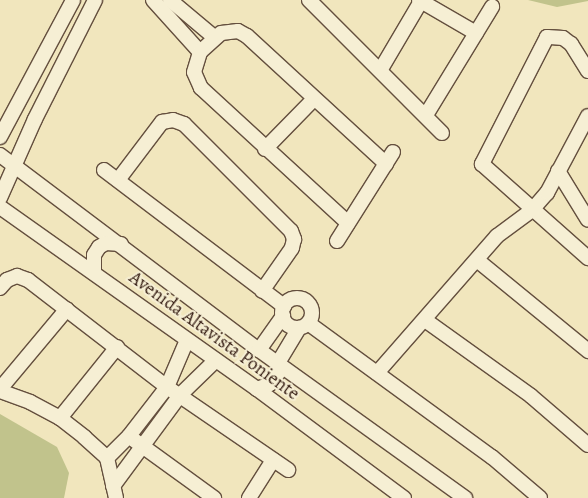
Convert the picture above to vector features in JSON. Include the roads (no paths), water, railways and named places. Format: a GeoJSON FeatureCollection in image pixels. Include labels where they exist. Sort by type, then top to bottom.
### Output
{"type":"FeatureCollection","features":[{"type":"Feature","properties":{"kind":"street"},"geometry":{"type":"LineString","coordinates":[[0,137],[73,0]]}},
{"type":"Feature","properties":{"kind":"street"},"geometry":{"type":"LineString","coordinates":[[0,198],[16,166],[39,110],[95,0]]}},
{"type":"Feature","properties":{"kind":"street"},"geometry":{"type":"LineString","coordinates":[[153,0],[169,4],[182,20],[200,52]]}},
{"type":"Feature","properties":{"kind":"street"},"geometry":{"type":"LineString","coordinates":[[309,0],[442,132]]}},
{"type":"Feature","properties":{"kind":"street"},"geometry":{"type":"LineString","coordinates":[[381,70],[420,0],[476,33]]}},
{"type":"Feature","properties":{"kind":"street"},"geometry":{"type":"LineString","coordinates":[[426,115],[492,7]]}},
{"type":"Feature","properties":{"kind":"street"},"geometry":{"type":"LineString","coordinates":[[182,20],[214,38]]}},
{"type":"Feature","properties":{"kind":"street"},"geometry":{"type":"LineString","coordinates":[[337,241],[390,158],[313,100],[246,36],[228,31],[214,38],[200,52],[194,72],[195,81],[265,149],[348,223]]}},
{"type":"Feature","properties":{"kind":"street"},"geometry":{"type":"LineString","coordinates":[[588,71],[570,44],[563,38],[547,38],[483,156],[482,164],[486,170],[588,258]]}},
{"type":"Feature","properties":{"kind":"street"},"geometry":{"type":"LineString","coordinates":[[265,149],[313,100]]}},
{"type":"Feature","properties":{"kind":"street"},"geometry":{"type":"LineString","coordinates":[[377,373],[497,236],[532,210],[547,193],[588,116]]}},
{"type":"Feature","properties":{"kind":"street"},"geometry":{"type":"LineString","coordinates":[[118,180],[162,122],[174,120],[184,124],[290,231],[294,239],[292,248],[262,290]]}},
{"type":"Feature","properties":{"kind":"street"},"geometry":{"type":"LineString","coordinates":[[0,155],[121,244],[259,350],[465,498]]}},
{"type":"Feature","properties":{"kind":"street"},"geometry":{"type":"LineString","coordinates":[[104,170],[262,290],[283,311],[289,325],[303,326],[377,373],[492,457],[540,498]]}},
{"type":"Feature","properties":{"kind":"street"},"geometry":{"type":"LineString","coordinates":[[558,171],[588,220]]}},
{"type":"Feature","properties":{"kind":"street","name":"Avenida Altavista Poniente"},"geometry":{"type":"LineString","coordinates":[[0,207],[257,389],[404,498]]}},
{"type":"Feature","properties":{"kind":"street"},"geometry":{"type":"LineString","coordinates":[[94,273],[94,255],[99,247],[106,243],[121,244]]}},
{"type":"Feature","properties":{"kind":"street"},"geometry":{"type":"LineString","coordinates":[[477,260],[588,352]]}},
{"type":"Feature","properties":{"kind":"street"},"geometry":{"type":"LineString","coordinates":[[0,288],[7,280],[17,276],[28,280],[167,387],[288,470]]}},
{"type":"Feature","properties":{"kind":"street"},"geometry":{"type":"LineString","coordinates":[[257,389],[270,384],[278,374],[278,363],[303,326],[312,317],[309,303],[296,298],[283,311],[259,350]]}},
{"type":"Feature","properties":{"kind":"street"},"geometry":{"type":"LineString","coordinates":[[67,310],[0,390],[30,402],[60,418],[107,458],[115,492]]}},
{"type":"Feature","properties":{"kind":"street"},"geometry":{"type":"LineString","coordinates":[[425,320],[531,396],[588,445]]}},
{"type":"Feature","properties":{"kind":"street"},"geometry":{"type":"LineString","coordinates":[[107,458],[129,436],[167,387],[187,340]]}},
{"type":"Feature","properties":{"kind":"street"},"geometry":{"type":"LineString","coordinates":[[60,418],[117,347]]}},
{"type":"Feature","properties":{"kind":"street"},"geometry":{"type":"LineString","coordinates":[[115,492],[142,445],[180,395],[216,360]]}},
{"type":"Feature","properties":{"kind":"street"},"geometry":{"type":"LineString","coordinates":[[129,436],[214,498]]}},
{"type":"Feature","properties":{"kind":"street"},"geometry":{"type":"LineString","coordinates":[[249,498],[273,460]]}}]}
